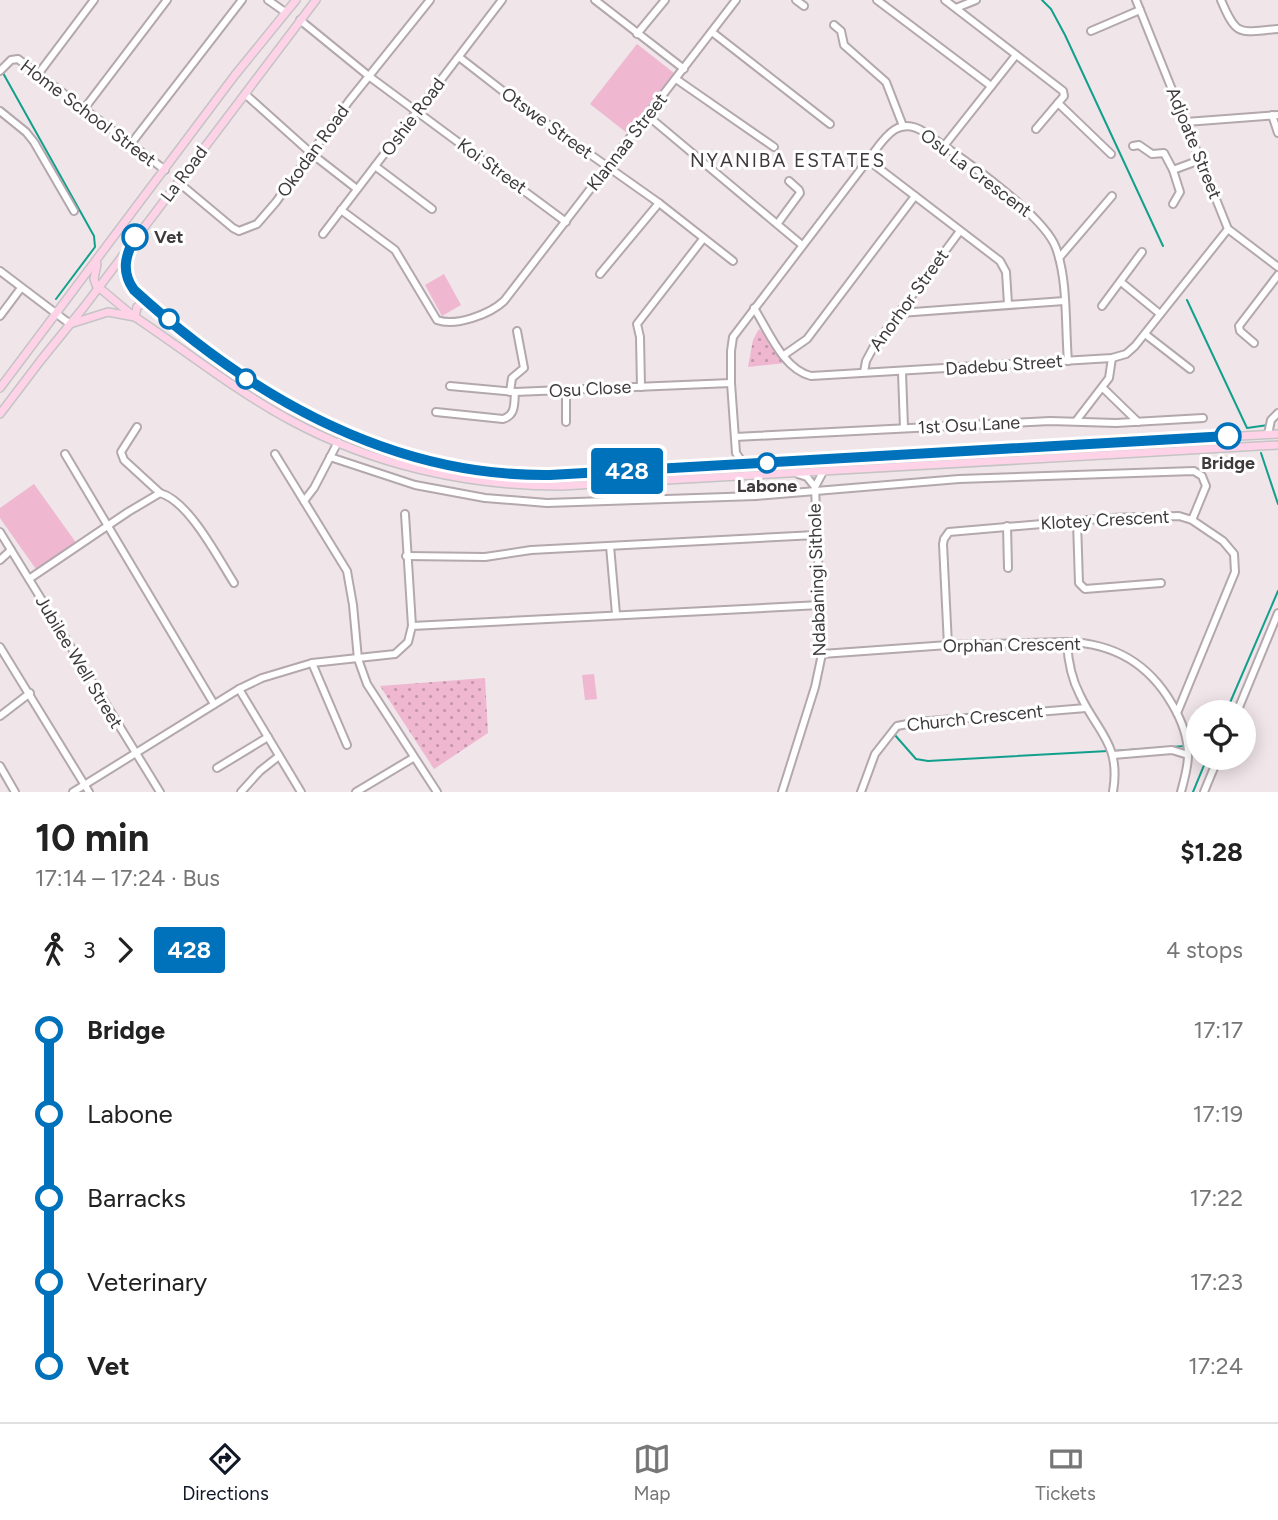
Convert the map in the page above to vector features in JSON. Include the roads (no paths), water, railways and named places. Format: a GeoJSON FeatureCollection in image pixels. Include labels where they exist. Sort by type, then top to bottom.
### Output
{"type":"FeatureCollection","features":[{"type":"Feature","properties":{"kind":"main road","name":"La Road"},"geometry":{"type":"LineString","coordinates":[[0,388],[296,0]]}},
{"type":"Feature","properties":{"kind":"main road","name":"La Road"},"geometry":{"type":"LineString","coordinates":[[0,414],[316,0]]}},
{"type":"Feature","properties":{"kind":"main road"},"geometry":{"type":"LineString","coordinates":[[191,137],[204,147]]}},
{"type":"Feature","properties":{"kind":"main road"},"geometry":{"type":"LineString","coordinates":[[133,240],[124,272],[134,290],[199,344],[271,395],[304,414],[373,444],[429,460],[479,470],[535,475],[1154,440],[1269,427],[1278,434]]}},
{"type":"Feature","properties":{"kind":"main road"},"geometry":{"type":"LineString","coordinates":[[99,257],[93,279],[99,287],[135,317],[289,419],[376,456],[477,482],[527,486],[1278,446]]}},
{"type":"Feature","properties":{"kind":"main road"},"geometry":{"type":"LineString","coordinates":[[135,317],[137,307],[146,301]]}},
{"type":"Feature","properties":{"kind":"main road"},"geometry":{"type":"LineString","coordinates":[[70,324],[108,312],[135,317]]}},
{"type":"Feature","properties":{"kind":"main road"},"geometry":{"type":"LineString","coordinates":[[1154,440],[1155,452]]}},
{"type":"Feature","properties":{"kind":"main road"},"geometry":{"type":"LineString","coordinates":[[427,471],[429,460]]}},
{"type":"Feature","properties":{"kind":"street"},"geometry":{"type":"LineString","coordinates":[[38,73],[94,0]]}},
{"type":"Feature","properties":{"kind":"street"},"geometry":{"type":"LineString","coordinates":[[85,109],[167,0]]}},
{"type":"Feature","properties":{"kind":"street"},"geometry":{"type":"LineString","coordinates":[[130,145],[242,0]]}},
{"type":"Feature","properties":{"kind":"street"},"geometry":{"type":"LineString","coordinates":[[268,0],[285,12]]}},
{"type":"Feature","properties":{"kind":"street","name":"Okodan Road"},"geometry":{"type":"LineString","coordinates":[[178,182],[239,231],[257,224],[312,154],[349,101],[430,0]]}},
{"type":"Feature","properties":{"kind":"street","name":"Oshie Road"},"geometry":{"type":"LineString","coordinates":[[323,234],[502,0]]}},
{"type":"Feature","properties":{"kind":"street"},"geometry":{"type":"LineString","coordinates":[[595,0],[684,69]]}},
{"type":"Feature","properties":{"kind":"street"},"geometry":{"type":"LineString","coordinates":[[637,34],[665,0]]}},
{"type":"Feature","properties":{"kind":"street","name":"Klannaa Street"},"geometry":{"type":"LineString","coordinates":[[341,210],[395,250],[434,316],[442,322],[491,311],[505,301],[736,0]]}},
{"type":"Feature","properties":{"kind":"street"},"geometry":{"type":"LineString","coordinates":[[796,0],[804,6]]}},
{"type":"Feature","properties":{"kind":"street"},"geometry":{"type":"LineString","coordinates":[[877,0],[990,86]]}},
{"type":"Feature","properties":{"kind":"street"},"geometry":{"type":"LineString","coordinates":[[946,0],[1063,91],[1063,96],[1036,129]]}},
{"type":"Feature","properties":{"kind":"street"},"geometry":{"type":"LineString","coordinates":[[956,8],[976,0]]}},
{"type":"Feature","properties":{"kind":"street","name":"Adjoate Street"},"geometry":{"type":"LineString","coordinates":[[1136,0],[1228,229]]}},
{"type":"Feature","properties":{"kind":"street"},"geometry":{"type":"LineString","coordinates":[[1221,0],[1237,29],[1243,32],[1278,29]]}},
{"type":"Feature","properties":{"kind":"street"},"geometry":{"type":"LineString","coordinates":[[1091,31],[1140,10]]}},
{"type":"Feature","properties":{"kind":"street","name":"Koi Street"},"geometry":{"type":"LineString","coordinates":[[300,20],[370,77],[566,222]]}},
{"type":"Feature","properties":{"kind":"street"},"geometry":{"type":"LineString","coordinates":[[834,24],[841,31],[844,45],[886,82],[903,126]]}},
{"type":"Feature","properties":{"kind":"street"},"geometry":{"type":"LineString","coordinates":[[712,32],[830,124]]}},
{"type":"Feature","properties":{"kind":"street"},"geometry":{"type":"LineString","coordinates":[[944,146],[1016,55]]}},
{"type":"Feature","properties":{"kind":"street","name":"Otswe Street"},"geometry":{"type":"LineString","coordinates":[[459,57],[526,109],[659,203],[733,261]]}},
{"type":"Feature","properties":{"kind":"street","name":"Home School Street"},"geometry":{"type":"LineString","coordinates":[[0,71],[11,60],[18,60],[165,170]]}},
{"type":"Feature","properties":{"kind":"street"},"geometry":{"type":"LineString","coordinates":[[676,79],[774,147]]}},
{"type":"Feature","properties":{"kind":"street"},"geometry":{"type":"LineString","coordinates":[[245,94],[312,154],[357,189]]}},
{"type":"Feature","properties":{"kind":"street"},"geometry":{"type":"LineString","coordinates":[[1058,103],[1111,154]]}},
{"type":"Feature","properties":{"kind":"street"},"geometry":{"type":"LineString","coordinates":[[0,111],[34,142],[74,211]]}},
{"type":"Feature","properties":{"kind":"street"},"geometry":{"type":"LineString","coordinates":[[1186,121],[1275,115],[1278,134]]}},
{"type":"Feature","properties":{"kind":"street"},"geometry":{"type":"LineString","coordinates":[[648,116],[802,244]]}},
{"type":"Feature","properties":{"kind":"street","name":"Osu La Crescent"},"geometry":{"type":"LineString","coordinates":[[736,453],[731,383],[733,337],[868,160],[891,132],[903,126],[916,127],[944,146],[1040,222],[1052,237],[1059,258],[1068,361]]}},
{"type":"Feature","properties":{"kind":"street"},"geometry":{"type":"LineString","coordinates":[[1133,146],[1139,145],[1152,154],[1164,152],[1180,192],[1173,204]]}},
{"type":"Feature","properties":{"kind":"street"},"geometry":{"type":"LineString","coordinates":[[868,160],[1003,266],[1008,304]]}},
{"type":"Feature","properties":{"kind":"street"},"geometry":{"type":"LineString","coordinates":[[1173,170],[1200,160]]}},
{"type":"Feature","properties":{"kind":"street"},"geometry":{"type":"LineString","coordinates":[[375,166],[432,209]]}},
{"type":"Feature","properties":{"kind":"street"},"geometry":{"type":"LineString","coordinates":[[778,223],[800,193],[789,181]]}},
{"type":"Feature","properties":{"kind":"street"},"geometry":{"type":"LineString","coordinates":[[784,355],[807,339],[915,196]]}},
{"type":"Feature","properties":{"kind":"street"},"geometry":{"type":"LineString","coordinates":[[1059,258],[1112,196]]}},
{"type":"Feature","properties":{"kind":"street"},"geometry":{"type":"LineString","coordinates":[[600,274],[659,203]]}},
{"type":"Feature","properties":{"kind":"street"},"geometry":{"type":"LineString","coordinates":[[1228,229],[1278,267]]}},
{"type":"Feature","properties":{"kind":"street","name":"Dadebu Street"},"geometry":{"type":"LineString","coordinates":[[754,308],[798,373],[811,376],[1112,358],[1126,354],[1145,334],[1228,229]]}},
{"type":"Feature","properties":{"kind":"street","name":"Anorhor Street"},"geometry":{"type":"LineString","coordinates":[[864,372],[873,348],[960,231]]}},
{"type":"Feature","properties":{"kind":"street"},"geometry":{"type":"LineString","coordinates":[[641,387],[640,337],[637,324],[703,239]]}},
{"type":"Feature","properties":{"kind":"street"},"geometry":{"type":"LineString","coordinates":[[1102,306],[1142,252]]}},
{"type":"Feature","properties":{"kind":"street"},"geometry":{"type":"LineString","coordinates":[[0,271],[70,324]]}},
{"type":"Feature","properties":{"kind":"street"},"geometry":{"type":"LineString","coordinates":[[1254,343],[1240,331],[1239,326],[1278,275]]}},
{"type":"Feature","properties":{"kind":"street"},"geometry":{"type":"LineString","coordinates":[[1121,282],[1160,314]]}},
{"type":"Feature","properties":{"kind":"street"},"geometry":{"type":"LineString","coordinates":[[0,316],[21,288]]}},
{"type":"Feature","properties":{"kind":"street"},"geometry":{"type":"LineString","coordinates":[[900,313],[1063,300]]}},
{"type":"Feature","properties":{"kind":"street"},"geometry":{"type":"LineString","coordinates":[[436,412],[503,419],[512,415],[512,378],[524,368],[517,331]]}},
{"type":"Feature","properties":{"kind":"street"},"geometry":{"type":"LineString","coordinates":[[1145,334],[1190,369]]}},
{"type":"Feature","properties":{"kind":"street"},"geometry":{"type":"LineString","coordinates":[[1076,421],[1103,388],[1112,371],[1112,358]]}},
{"type":"Feature","properties":{"kind":"street"},"geometry":{"type":"LineString","coordinates":[[902,372],[904,428]]}},
{"type":"Feature","properties":{"kind":"street","name":"Osu Close"},"geometry":{"type":"LineString","coordinates":[[450,386],[513,392],[731,383]]}},
{"type":"Feature","properties":{"kind":"street"},"geometry":{"type":"LineString","coordinates":[[1103,388],[1138,422]]}},
{"type":"Feature","properties":{"kind":"street"},"geometry":{"type":"LineString","coordinates":[[566,391],[566,422]]}},
{"type":"Feature","properties":{"kind":"street"},"geometry":{"type":"LineString","coordinates":[[1269,427],[1278,413]]}},
{"type":"Feature","properties":{"kind":"street","name":"1st Osu Lane"},"geometry":{"type":"LineString","coordinates":[[735,437],[1076,421],[1096,423],[1203,418]]}},
{"type":"Feature","properties":{"kind":"street"},"geometry":{"type":"LineString","coordinates":[[137,427],[121,452],[124,460],[160,493],[178,502],[234,583]]}},
{"type":"Feature","properties":{"kind":"street"},"geometry":{"type":"LineString","coordinates":[[304,501],[314,488],[338,442]]}},
{"type":"Feature","properties":{"kind":"street"},"geometry":{"type":"LineString","coordinates":[[729,464],[736,453],[743,463]]}},
{"type":"Feature","properties":{"kind":"street"},"geometry":{"type":"LineString","coordinates":[[65,454],[214,704]]}},
{"type":"Feature","properties":{"kind":"street"},"geometry":{"type":"LineString","coordinates":[[275,454],[347,571],[358,659],[367,684],[437,792]]}},
{"type":"Feature","properties":{"kind":"street"},"geometry":{"type":"LineString","coordinates":[[330,457],[415,485],[485,498],[547,503],[815,490],[959,479],[1194,471],[1202,475],[1206,486],[1192,520]]}},
{"type":"Feature","properties":{"kind":"street","name":"Ndabaningi Sithole"},"geometry":{"type":"LineString","coordinates":[[782,792],[816,687],[822,653],[815,490],[822,472]]}},
{"type":"Feature","properties":{"kind":"street","name":"Ndabaningi Sithole"},"geometry":{"type":"LineString","coordinates":[[796,473],[807,477],[815,490]]}},
{"type":"Feature","properties":{"kind":"street"},"geometry":{"type":"LineString","coordinates":[[29,579],[160,493]]}},
{"type":"Feature","properties":{"kind":"street"},"geometry":{"type":"LineString","coordinates":[[73,792],[87,789],[214,704],[262,678],[312,663],[395,654],[408,642],[412,626],[405,514]]}},
{"type":"Feature","properties":{"kind":"street","name":"Klotey Crescent"},"geometry":{"type":"LineString","coordinates":[[948,645],[944,539],[949,532],[1152,515],[1179,516],[1192,520],[1223,541],[1237,562],[1236,572],[1177,713]]}},
{"type":"Feature","properties":{"kind":"street"},"geometry":{"type":"LineString","coordinates":[[1077,522],[1081,587],[1085,589],[1161,583]]}},
{"type":"Feature","properties":{"kind":"street"},"geometry":{"type":"LineString","coordinates":[[1007,526],[1008,568]]}},
{"type":"Feature","properties":{"kind":"street","name":"Jubilee Well Street"},"geometry":{"type":"LineString","coordinates":[[0,532],[160,792]]}},
{"type":"Feature","properties":{"kind":"street"},"geometry":{"type":"LineString","coordinates":[[406,556],[485,557],[531,550],[816,535]]}},
{"type":"Feature","properties":{"kind":"street"},"geometry":{"type":"LineString","coordinates":[[610,546],[616,614]]}},
{"type":"Feature","properties":{"kind":"street"},"geometry":{"type":"LineString","coordinates":[[0,560],[11,550]]}},
{"type":"Feature","properties":{"kind":"street"},"geometry":{"type":"LineString","coordinates":[[412,626],[820,605]]}},
{"type":"Feature","properties":{"kind":"street"},"geometry":{"type":"LineString","coordinates":[[1242,700],[1278,613]]}},
{"type":"Feature","properties":{"kind":"street"},"geometry":{"type":"LineString","coordinates":[[1067,642],[1073,679],[1086,708],[1111,746],[1115,776],[1113,792]]}},
{"type":"Feature","properties":{"kind":"street","name":"Orphan Crescent"},"geometry":{"type":"LineString","coordinates":[[822,653],[948,645],[1067,642],[1098,645],[1132,660],[1159,684],[1177,713],[1186,741]]}},
{"type":"Feature","properties":{"kind":"street"},"geometry":{"type":"LineString","coordinates":[[0,647],[87,789]]}},
{"type":"Feature","properties":{"kind":"street"},"geometry":{"type":"LineString","coordinates":[[312,663],[347,745]]}},
{"type":"Feature","properties":{"kind":"street"},"geometry":{"type":"LineString","coordinates":[[239,689],[301,792]]}},
{"type":"Feature","properties":{"kind":"street"},"geometry":{"type":"LineString","coordinates":[[0,716],[30,693]]}},
{"type":"Feature","properties":{"kind":"street","name":"Church Crescent"},"geometry":{"type":"LineString","coordinates":[[861,792],[875,754],[897,726],[1086,708]]}},
{"type":"Feature","properties":{"kind":"street"},"geometry":{"type":"LineString","coordinates":[[217,768],[268,737]]}},
{"type":"Feature","properties":{"kind":"street"},"geometry":{"type":"LineString","coordinates":[[1113,755],[1171,750],[1186,754]]}},
{"type":"Feature","properties":{"kind":"street"},"geometry":{"type":"LineString","coordinates":[[241,792],[260,771],[279,756]]}},
{"type":"Feature","properties":{"kind":"street"},"geometry":{"type":"LineString","coordinates":[[356,792],[368,789],[413,758]]}},
{"type":"Feature","properties":{"kind":"street","name":"Orphan Crescent"},"geometry":{"type":"LineString","coordinates":[[1181,792],[1186,765]]}},
{"type":"Feature","properties":{"kind":"street"},"geometry":{"type":"LineString","coordinates":[[0,766],[15,792]]}},
{"type":"Feature","properties":{"kind":"street"},"geometry":{"type":"LineString","coordinates":[[1204,792],[1214,770]]}},
{"type":"Feature","properties":{"kind":"waterway"},"geometry":{"type":"LineString","coordinates":[[1042,0],[1051,9],[1065,35],[1163,246]]}},
{"type":"Feature","properties":{"kind":"waterway"},"geometry":{"type":"LineString","coordinates":[[3,73],[94,236],[95,247],[56,299]]}},
{"type":"Feature","properties":{"kind":"waterway"},"geometry":{"type":"LineString","coordinates":[[1187,300],[1247,428],[1268,425]]}},
{"type":"Feature","properties":{"kind":"waterway"},"geometry":{"type":"LineString","coordinates":[[1261,453],[1278,504]]}},
{"type":"Feature","properties":{"kind":"waterway"},"geometry":{"type":"LineString","coordinates":[[1231,700],[1278,591]]}},
{"type":"Feature","properties":{"kind":"waterway"},"geometry":{"type":"LineString","coordinates":[[894,734],[916,759],[928,761],[1108,751]]}},
{"type":"Feature","properties":{"kind":"waterway"},"geometry":{"type":"LineString","coordinates":[[1114,751],[1185,746]]}},
{"type":"Feature","properties":{"kind":"waterway"},"geometry":{"type":"LineString","coordinates":[[1193,792],[1202,770]]}},
{"type":"Feature","properties":{"kind":"place","name":"Vet"},"geometry":{"type":"Point","coordinates":[135,237]}},
{"type":"Feature","properties":{"kind":"place","name":"Bridge"},"geometry":{"type":"Point","coordinates":[1228,436]}},
{"type":"Feature","properties":{"kind":"place","name":"Labone"},"geometry":{"type":"Point","coordinates":[767,463]}},
{"type":"Feature","properties":{"kind":"district","name":"NYANIBA ESTATES"},"geometry":{"type":"Point","coordinates":[788,160]}}]}
